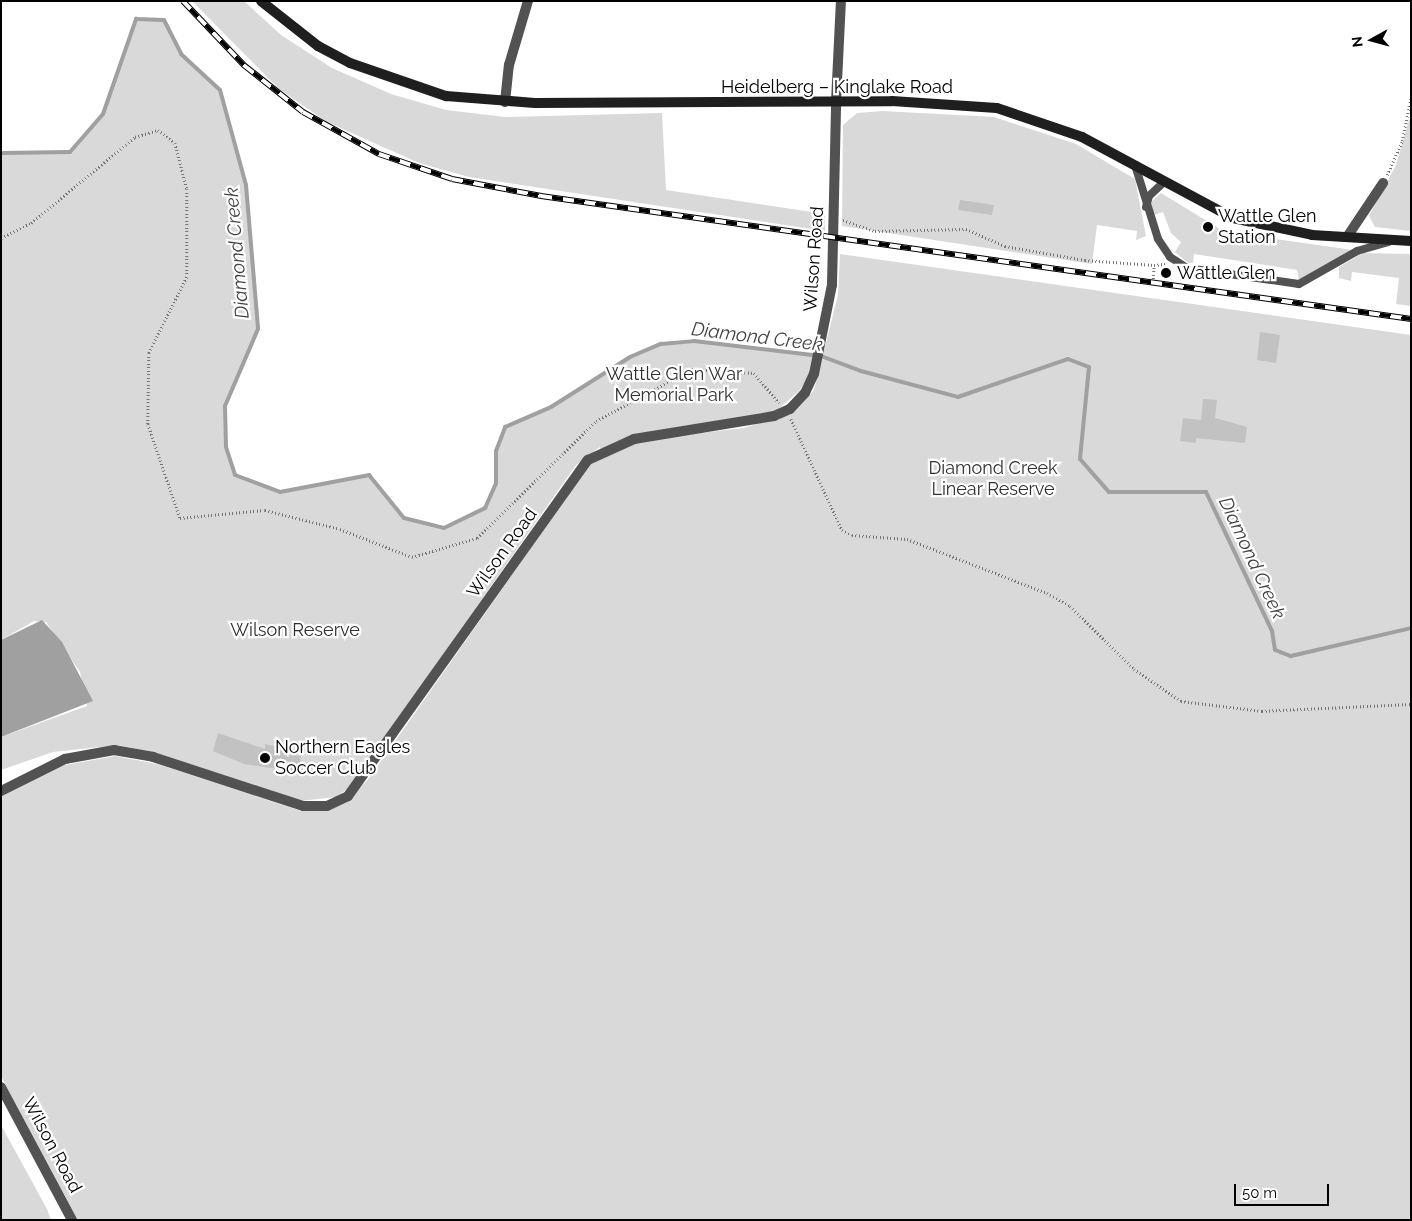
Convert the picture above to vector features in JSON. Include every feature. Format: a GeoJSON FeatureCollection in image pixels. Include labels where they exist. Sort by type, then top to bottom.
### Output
{"type":"FeatureCollection","features":[{"type":"Feature","properties":{"kind":"main road","name":"Heidelberg – Kinglake Road"},"geometry":{"type":"LineString","coordinates":[[261,1],[318,46],[370,73],[446,96],[505,102],[952,103],[1010,111],[1082,136],[1163,183],[1247,223],[1347,237],[1411,241]]}},
{"type":"Feature","properties":{"kind":"street"},"geometry":{"type":"LineString","coordinates":[[505,102],[509,65],[528,1]]}},
{"type":"Feature","properties":{"kind":"street","name":"Wilson Road"},"geometry":{"type":"LineString","coordinates":[[1,791],[65,759],[114,750],[153,757],[303,806],[338,802],[365,777],[588,460],[634,439],[787,411],[805,393],[814,374],[826,318],[834,220],[836,102],[841,1]]}},
{"type":"Feature","properties":{"kind":"street"},"geometry":{"type":"LineString","coordinates":[[1347,237],[1383,183]]}},
{"type":"Feature","properties":{"kind":"street","name":"Wilson Road"},"geometry":{"type":"LineString","coordinates":[[1,1087],[72,1220]]}},
{"type":"Feature","properties":{"kind":"lane"},"geometry":{"type":"LineString","coordinates":[[1135,166],[1147,212],[1170,257],[1187,268],[1296,285],[1357,251],[1396,240]]}},
{"type":"Feature","properties":{"kind":"lane"},"geometry":{"type":"LineString","coordinates":[[1147,212],[1148,199],[1163,183]]}},
{"type":"Feature","properties":{"kind":"path"},"geometry":{"type":"LineString","coordinates":[[1383,183],[1402,141],[1411,97]]}},
{"type":"Feature","properties":{"kind":"path"},"geometry":{"type":"LineString","coordinates":[[1,238],[31,223],[135,137],[158,130],[175,143],[187,189],[187,277],[149,353],[148,424],[180,518],[265,510],[340,529],[412,557],[477,538],[596,421],[692,369],[754,373],[787,411],[842,530],[852,535],[907,539],[1047,593],[1070,606],[1134,669],[1181,702],[1262,711],[1411,704]]}},
{"type":"Feature","properties":{"kind":"path"},"geometry":{"type":"LineString","coordinates":[[834,220],[875,231],[966,229],[1005,246],[1085,260],[1163,266],[1170,257]]}},
{"type":"Feature","properties":{"kind":"path"},"geometry":{"type":"LineString","coordinates":[[1153,279],[1154,265]]}},
{"type":"Feature","properties":{"kind":"green space"},"geometry":{"type":"Polygon","coordinates":[[[192,1],[244,1],[281,35],[332,68],[391,94],[446,110],[505,117],[662,113],[666,190],[825,214],[825,231],[469,177],[419,163],[327,122],[279,89],[192,1]]]}},
{"type":"Feature","properties":{"kind":"green space"},"geometry":{"type":"Polygon","coordinates":[[[136,19],[164,20],[181,54],[220,90],[246,185],[258,329],[225,406],[226,447],[236,475],[279,492],[369,475],[404,518],[444,528],[485,508],[496,483],[496,451],[505,427],[551,407],[630,357],[661,344],[694,341],[814,355],[811,373],[799,391],[776,411],[638,434],[634,441],[743,428],[792,414],[814,390],[838,295],[840,254],[1411,335],[1411,1220],[78,1220],[1,1076],[1,797],[60,766],[115,756],[157,764],[301,811],[329,810],[346,803],[370,777],[589,465],[602,454],[600,447],[576,465],[350,787],[336,797],[300,801],[155,753],[118,745],[53,752],[1,770],[1,737],[87,706],[80,672],[46,622],[34,621],[1,640],[1,153],[70,152],[103,114],[136,19]]]}},
{"type":"Feature","properties":{"kind":"green space"},"geometry":{"type":"Polygon","coordinates":[[[883,111],[994,117],[1076,144],[1135,179],[1146,236],[1136,240],[1137,231],[1097,225],[1092,264],[842,226],[843,125],[857,113],[883,111]]]}},
{"type":"Feature","properties":{"kind":"green space"},"geometry":{"type":"Polygon","coordinates":[[[1411,113],[1411,231],[1375,227],[1369,216],[1396,165],[1411,113]]]}},
{"type":"Feature","properties":{"kind":"green space"},"geometry":{"type":"Polygon","coordinates":[[[1161,193],[1225,232],[1353,250],[1299,280],[1297,270],[1194,254],[1193,263],[1188,263],[1175,252],[1181,242],[1171,233],[1163,212],[1154,215],[1151,202],[1161,193]]]}},
{"type":"Feature","properties":{"kind":"green space"},"geometry":{"type":"Polygon","coordinates":[[[1363,253],[1411,254],[1411,306],[1396,304],[1399,278],[1352,272],[1351,281],[1339,278],[1339,267],[1363,253]]]}},
{"type":"Feature","properties":{"kind":"green space"},"geometry":{"type":"Polygon","coordinates":[[[1,1125],[47,1209],[51,1220],[1,1220],[1,1125]]]}},
{"type":"Feature","properties":{"kind":"shaded area"},"geometry":{"type":"Polygon","coordinates":[[[42,620],[62,642],[93,701],[1,737],[1,640],[42,620]]]}},
{"type":"Feature","properties":{"kind":"building"},"geometry":{"type":"Polygon","coordinates":[[[960,200],[994,205],[992,215],[958,210],[960,200]]]}},
{"type":"Feature","properties":{"kind":"building"},"geometry":{"type":"Polygon","coordinates":[[[1260,332],[1280,335],[1276,363],[1257,360],[1260,332]]]}},
{"type":"Feature","properties":{"kind":"building"},"geometry":{"type":"Polygon","coordinates":[[[1203,399],[1217,400],[1215,418],[1247,427],[1245,443],[1196,438],[1196,443],[1180,441],[1183,418],[1201,420],[1203,399]]]}},
{"type":"Feature","properties":{"kind":"building","name":"Northern Eagles Soccer Club"},"geometry":{"type":"Polygon","coordinates":[[[218,733],[265,749],[265,744],[301,752],[300,772],[244,764],[213,751],[218,733]]]}},
{"type":"Feature","properties":{"kind":"waterway","name":"Diamond Creek"},"geometry":{"type":"LineString","coordinates":[[1,153],[70,152],[103,114],[136,19],[164,20],[181,54],[220,90],[246,185],[258,329],[225,406],[226,447],[235,475],[280,492],[369,475],[404,518],[444,528],[485,508],[496,483],[496,451],[505,427],[551,407],[630,357],[661,344],[694,341],[821,356],[861,371],[958,397],[1068,359],[1089,367],[1080,459],[1109,492],[1206,492],[1272,631],[1275,650],[1291,656],[1411,628]]}},
{"type":"Feature","properties":{"kind":"railway"},"geometry":{"type":"LineString","coordinates":[[183,1],[245,66],[303,112],[379,154],[452,179],[541,196],[1411,319]]}},
{"type":"Feature","properties":{"kind":"place","name":"Wattle Glen Station"},"geometry":{"type":"Point","coordinates":[1208,227]}},
{"type":"Feature","properties":{"kind":"place","name":"Wattle Glen"},"geometry":{"type":"Point","coordinates":[1166,273]}},
{"type":"Feature","properties":{"kind":"place","name":"Northern Eagles Soccer Club"},"geometry":{"type":"Point","coordinates":[265,758]}},
{"type":"Feature","properties":{"kind":"park label","name":"Wattle Glen War Memorial Park"},"geometry":{"type":"Point","coordinates":[674,385]}},
{"type":"Feature","properties":{"kind":"park label","name":"Diamond Creek Linear Reserve"},"geometry":{"type":"Point","coordinates":[993,479]}},
{"type":"Feature","properties":{"kind":"park label","name":"Wilson Reserve"},"geometry":{"type":"Point","coordinates":[295,630]}}]}
